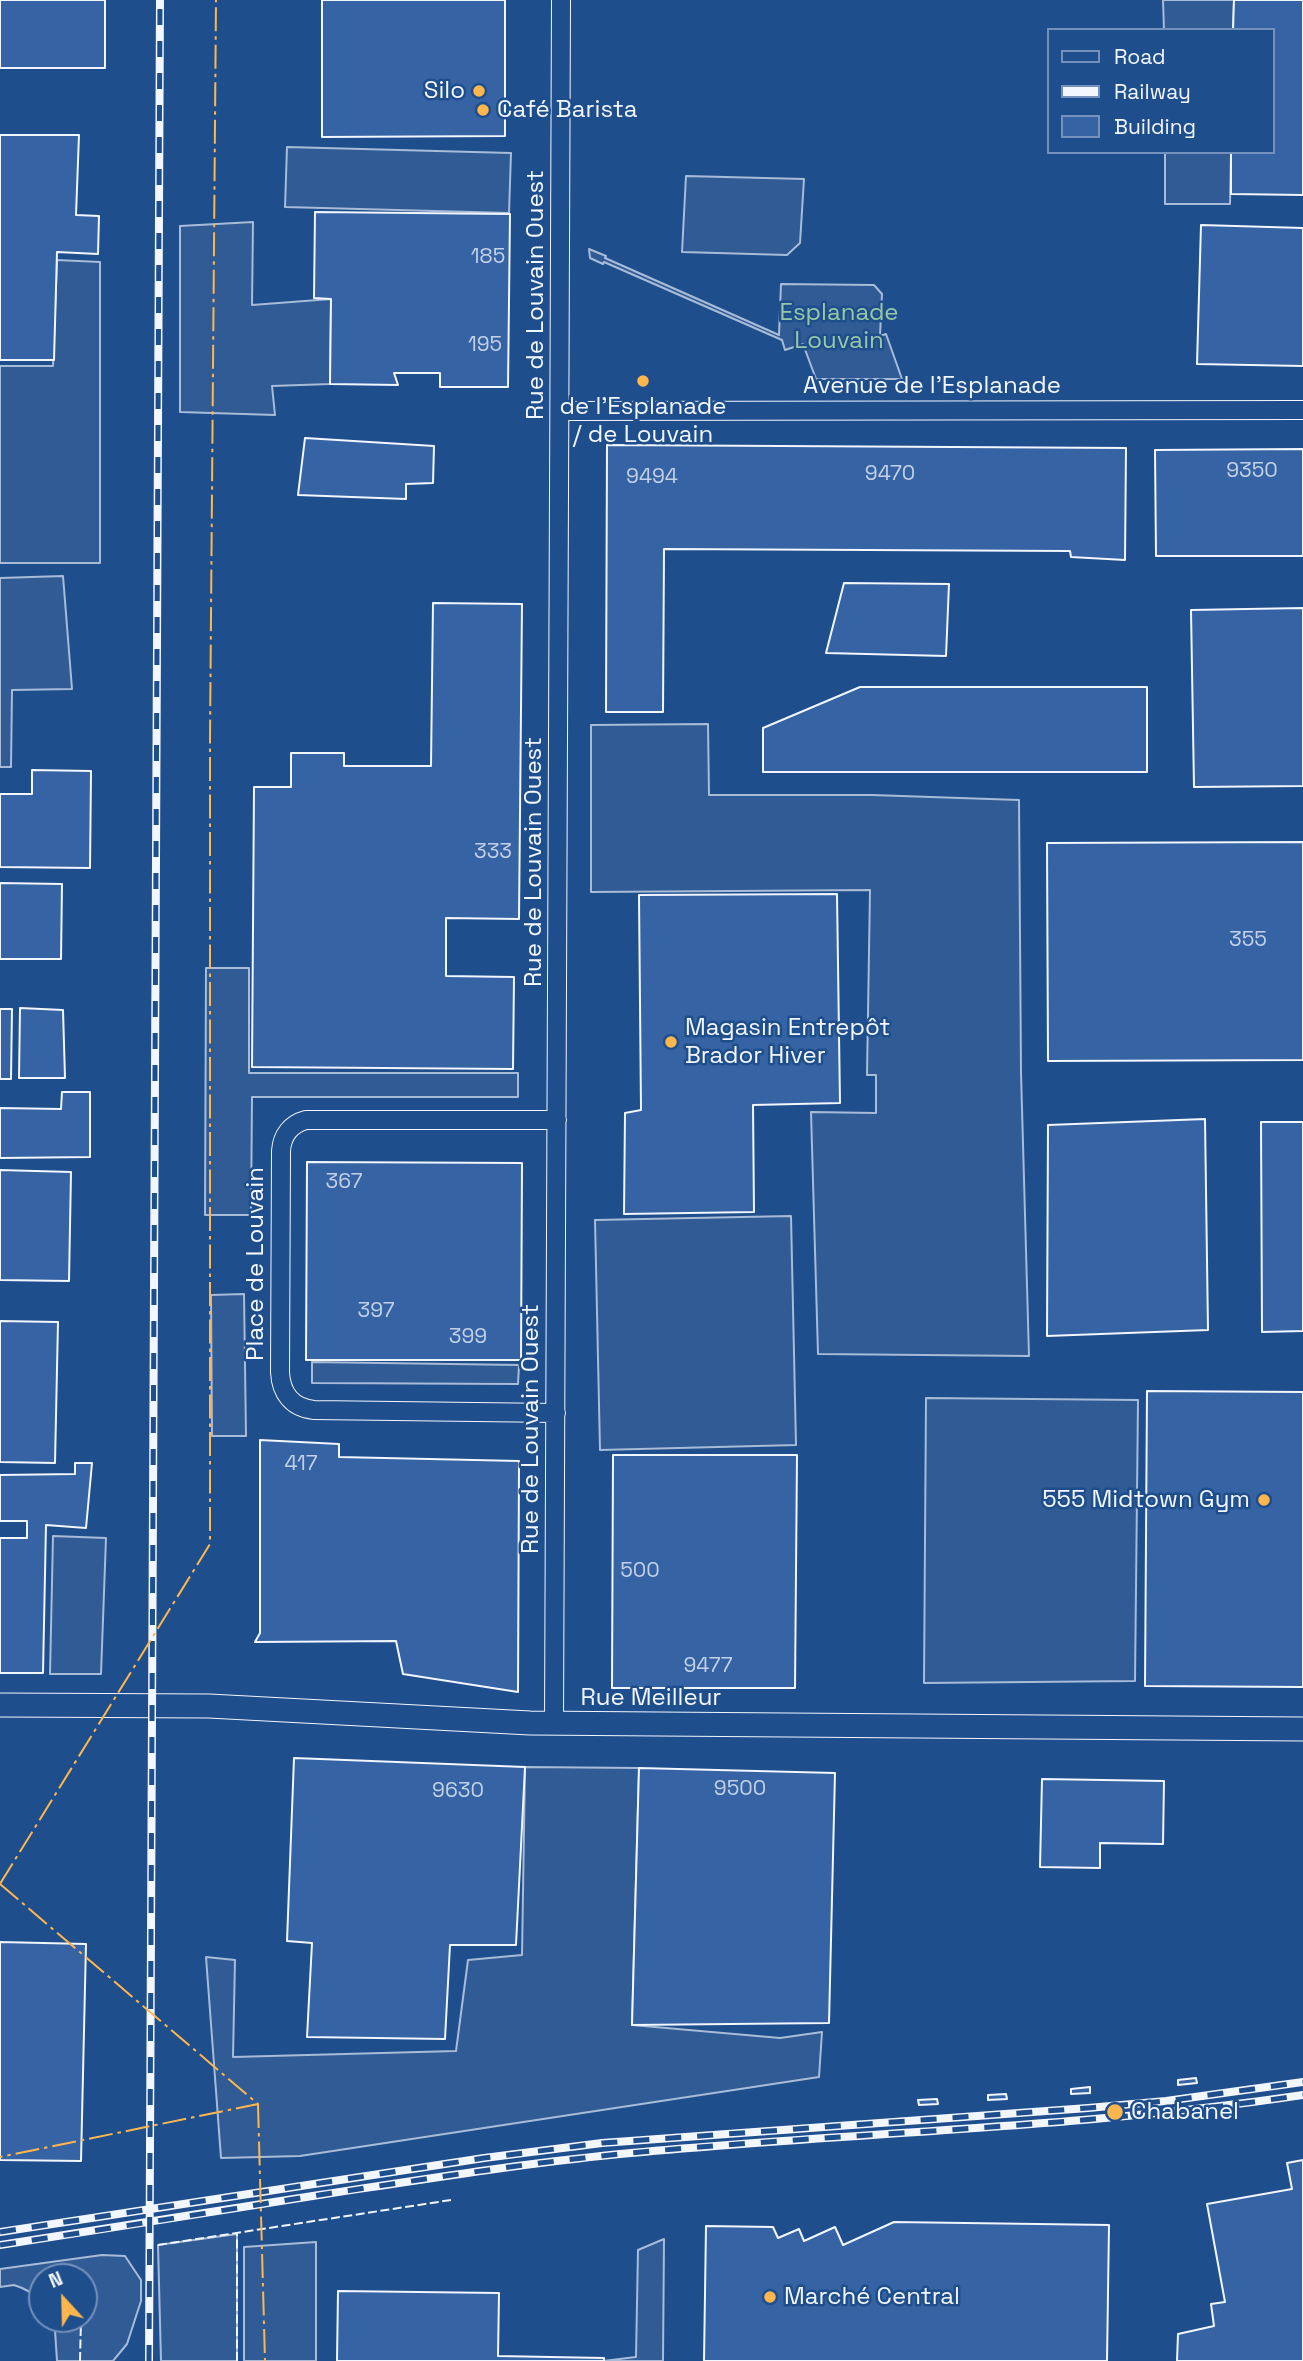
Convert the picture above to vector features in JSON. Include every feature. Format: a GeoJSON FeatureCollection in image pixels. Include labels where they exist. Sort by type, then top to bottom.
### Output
{"type":"FeatureCollection","features":[{"type":"Feature","properties":{"kind":"street","name":"Rue de Louvain Ouest"},"geometry":{"type":"LineString","coordinates":[[554,1724],[561,0]]}},
{"type":"Feature","properties":{"kind":"street","name":"Avenue de l'Esplanade"},"geometry":{"type":"LineString","coordinates":[[561,411],[1303,410]]}},
{"type":"Feature","properties":{"kind":"street","name":"Place de Louvain"},"geometry":{"type":"LineString","coordinates":[[555,1413],[314,1410],[302,1408],[289,1399],[282,1387],[280,1372],[281,1150],[286,1133],[295,1124],[309,1119],[557,1119]]}},
{"type":"Feature","properties":{"kind":"street","name":"Rue Meilleur"},"geometry":{"type":"LineString","coordinates":[[0,1705],[209,1706],[554,1724],[1303,1729]]}},
{"type":"Feature","properties":{"kind":"shaded area"},"geometry":{"type":"Polygon","coordinates":[[[1163,0],[1234,0],[1233,28],[1164,28],[1163,0]]]}},
{"type":"Feature","properties":{"kind":"shaded area"},"geometry":{"type":"Polygon","coordinates":[[[287,147],[511,153],[509,213],[285,207],[287,147]]]}},
{"type":"Feature","properties":{"kind":"shaded area"},"geometry":{"type":"Polygon","coordinates":[[[1165,154],[1231,154],[1230,204],[1165,204],[1165,154]]]}},
{"type":"Feature","properties":{"kind":"shaded area"},"geometry":{"type":"Polygon","coordinates":[[[686,176],[804,179],[800,243],[787,255],[682,252],[686,176]]]}},
{"type":"Feature","properties":{"kind":"shaded area"},"geometry":{"type":"Polygon","coordinates":[[[253,222],[252,305],[331,299],[330,384],[272,386],[275,415],[180,412],[180,226],[253,222]]]}},
{"type":"Feature","properties":{"kind":"shaded area","name":"Esplanade Louvain"},"geometry":{"type":"Polygon","coordinates":[[[589,249],[779,335],[781,284],[874,285],[882,294],[880,336],[886,334],[902,379],[816,379],[803,344],[785,350],[782,340],[590,258],[589,249]]]}},
{"type":"Feature","properties":{"kind":"shaded area"},"geometry":{"type":"Polygon","coordinates":[[[57,260],[100,262],[100,563],[0,563],[0,366],[53,366],[57,260]]]}},
{"type":"Feature","properties":{"kind":"shaded area"},"geometry":{"type":"Polygon","coordinates":[[[63,576],[72,689],[12,690],[11,767],[0,767],[0,578],[63,576]]]}},
{"type":"Feature","properties":{"kind":"shaded area"},"geometry":{"type":"Polygon","coordinates":[[[708,724],[709,795],[872,795],[1019,800],[1021,1073],[1029,1356],[818,1354],[811,1112],[876,1113],[876,1075],[867,1075],[870,890],[591,892],[591,725],[708,724]]]}},
{"type":"Feature","properties":{"kind":"shaded area"},"geometry":{"type":"Polygon","coordinates":[[[206,968],[249,968],[249,1073],[518,1073],[518,1097],[252,1097],[251,1215],[205,1215],[206,968]]]}},
{"type":"Feature","properties":{"kind":"shaded area"},"geometry":{"type":"Polygon","coordinates":[[[791,1216],[796,1445],[600,1450],[595,1220],[791,1216]]]}},
{"type":"Feature","properties":{"kind":"shaded area"},"geometry":{"type":"Polygon","coordinates":[[[244,1294],[246,1436],[212,1436],[211,1295],[244,1294]]]}},
{"type":"Feature","properties":{"kind":"shaded area"},"geometry":{"type":"Polygon","coordinates":[[[312,1362],[519,1365],[518,1384],[312,1383],[312,1362]]]}},
{"type":"Feature","properties":{"kind":"shaded area"},"geometry":{"type":"Polygon","coordinates":[[[926,1398],[1138,1400],[1135,1681],[924,1683],[926,1398]]]}},
{"type":"Feature","properties":{"kind":"shaded area"},"geometry":{"type":"Polygon","coordinates":[[[53,1536],[106,1538],[101,1674],[50,1674],[53,1536]]]}},
{"type":"Feature","properties":{"kind":"shaded area"},"geometry":{"type":"Polygon","coordinates":[[[525,1767],[639,1768],[632,2025],[780,2038],[822,2032],[819,2077],[300,2156],[221,2158],[206,1957],[235,1960],[233,2057],[456,2051],[468,1960],[522,1955],[525,1767]]]}},
{"type":"Feature","properties":{"kind":"shaded area"},"geometry":{"type":"Polygon","coordinates":[[[237,2234],[237,2361],[161,2361],[158,2245],[237,2234]]]}},
{"type":"Feature","properties":{"kind":"shaded area"},"geometry":{"type":"Polygon","coordinates":[[[664,2239],[663,2361],[603,2361],[636,2357],[638,2250],[664,2239]]]}},
{"type":"Feature","properties":{"kind":"shaded area"},"geometry":{"type":"Polygon","coordinates":[[[316,2242],[316,2361],[244,2361],[244,2247],[316,2242]]]}},
{"type":"Feature","properties":{"kind":"shaded area"},"geometry":{"type":"Polygon","coordinates":[[[102,2255],[125,2256],[141,2280],[141,2301],[127,2344],[113,2361],[57,2361],[55,2333],[98,2333],[98,2263],[44,2263],[102,2255]]]}},
{"type":"Feature","properties":{"kind":"shaded area"},"geometry":{"type":"Polygon","coordinates":[[[28,2265],[28,2291],[14,2285],[0,2287],[0,2269],[28,2265]]]}},
{"type":"Feature","properties":{"kind":"building"},"geometry":{"type":"Polygon","coordinates":[[[0,0],[105,0],[105,68],[0,68],[0,0]]]}},
{"type":"Feature","properties":{"kind":"building"},"geometry":{"type":"Polygon","coordinates":[[[322,0],[505,0],[505,136],[322,137],[322,0]]]}},
{"type":"Feature","properties":{"kind":"building"},"geometry":{"type":"Polygon","coordinates":[[[1234,0],[1303,0],[1303,195],[1231,194],[1231,154],[1275,154],[1275,28],[1233,28],[1234,0]]]}},
{"type":"Feature","properties":{"kind":"building"},"geometry":{"type":"Polygon","coordinates":[[[0,135],[79,135],[76,215],[99,216],[98,254],[57,252],[54,360],[0,360],[0,135]]]}},
{"type":"Feature","properties":{"kind":"building"},"geometry":{"type":"Polygon","coordinates":[[[315,212],[510,214],[508,387],[440,387],[440,373],[394,373],[398,385],[330,384],[331,299],[314,298],[315,212]]]}},
{"type":"Feature","properties":{"kind":"building"},"geometry":{"type":"Polygon","coordinates":[[[1201,225],[1303,228],[1303,366],[1197,364],[1201,225]]]}},
{"type":"Feature","properties":{"kind":"building"},"geometry":{"type":"Polygon","coordinates":[[[305,438],[434,446],[433,483],[406,484],[406,499],[298,495],[305,438]]]}},
{"type":"Feature","properties":{"kind":"building"},"geometry":{"type":"Polygon","coordinates":[[[607,445],[1126,448],[1125,560],[1071,557],[1070,551],[664,549],[663,712],[606,712],[607,445]]]}},
{"type":"Feature","properties":{"kind":"building"},"geometry":{"type":"Polygon","coordinates":[[[1303,449],[1303,556],[1156,556],[1155,450],[1303,449]]]}},
{"type":"Feature","properties":{"kind":"building"},"geometry":{"type":"Polygon","coordinates":[[[844,583],[949,584],[946,656],[826,653],[844,583]]]}},
{"type":"Feature","properties":{"kind":"building"},"geometry":{"type":"Polygon","coordinates":[[[433,603],[522,604],[519,919],[446,918],[446,976],[514,977],[513,1069],[252,1067],[254,787],[291,787],[291,753],[344,753],[344,766],[431,766],[433,603]]]}},
{"type":"Feature","properties":{"kind":"building"},"geometry":{"type":"Polygon","coordinates":[[[1303,608],[1303,786],[1194,787],[1191,610],[1303,608]]]}},
{"type":"Feature","properties":{"kind":"building"},"geometry":{"type":"Polygon","coordinates":[[[860,687],[1147,687],[1147,772],[763,772],[763,728],[860,687]]]}},
{"type":"Feature","properties":{"kind":"building"},"geometry":{"type":"Polygon","coordinates":[[[32,770],[91,771],[90,868],[0,867],[0,794],[32,794],[32,770]]]}},
{"type":"Feature","properties":{"kind":"building"},"geometry":{"type":"Polygon","coordinates":[[[1303,842],[1303,1060],[1048,1061],[1047,843],[1303,842]]]}},
{"type":"Feature","properties":{"kind":"building"},"geometry":{"type":"Polygon","coordinates":[[[0,883],[62,884],[61,959],[0,959],[0,883]]]}},
{"type":"Feature","properties":{"kind":"building"},"geometry":{"type":"Polygon","coordinates":[[[837,894],[840,1103],[753,1105],[754,1212],[624,1214],[625,1113],[641,1110],[639,895],[837,894]]]}},
{"type":"Feature","properties":{"kind":"building"},"geometry":{"type":"Polygon","coordinates":[[[20,1008],[63,1010],[65,1078],[19,1078],[20,1008]]]}},
{"type":"Feature","properties":{"kind":"building"},"geometry":{"type":"Polygon","coordinates":[[[0,1009],[12,1009],[11,1079],[0,1079],[0,1009]]]}},
{"type":"Feature","properties":{"kind":"building"},"geometry":{"type":"Polygon","coordinates":[[[62,1092],[90,1092],[90,1157],[0,1158],[0,1108],[61,1109],[62,1092]]]}},
{"type":"Feature","properties":{"kind":"building"},"geometry":{"type":"Polygon","coordinates":[[[1205,1119],[1208,1330],[1047,1336],[1048,1125],[1205,1119]]]}},
{"type":"Feature","properties":{"kind":"building"},"geometry":{"type":"Polygon","coordinates":[[[1261,1122],[1303,1122],[1303,1331],[1262,1332],[1261,1122]]]}},
{"type":"Feature","properties":{"kind":"building"},"geometry":{"type":"Polygon","coordinates":[[[307,1162],[522,1163],[521,1360],[306,1360],[307,1162]]]}},
{"type":"Feature","properties":{"kind":"building"},"geometry":{"type":"Polygon","coordinates":[[[0,1170],[71,1172],[69,1281],[0,1280],[0,1170]]]}},
{"type":"Feature","properties":{"kind":"building"},"geometry":{"type":"Polygon","coordinates":[[[0,1321],[58,1322],[55,1463],[0,1462],[0,1321]]]}},
{"type":"Feature","properties":{"kind":"building"},"geometry":{"type":"Polygon","coordinates":[[[1147,1391],[1303,1392],[1303,1687],[1145,1686],[1147,1391]]]}},
{"type":"Feature","properties":{"kind":"building"},"geometry":{"type":"Polygon","coordinates":[[[260,1440],[339,1444],[339,1457],[519,1461],[518,1692],[403,1674],[396,1641],[255,1642],[260,1633],[260,1440]]]}},
{"type":"Feature","properties":{"kind":"building"},"geometry":{"type":"Polygon","coordinates":[[[613,1455],[797,1455],[795,1688],[612,1688],[613,1455]]]}},
{"type":"Feature","properties":{"kind":"building"},"geometry":{"type":"Polygon","coordinates":[[[75,1463],[92,1463],[86,1528],[46,1525],[43,1673],[0,1673],[0,1538],[27,1538],[27,1521],[0,1521],[0,1475],[75,1474],[75,1463]]]}},
{"type":"Feature","properties":{"kind":"building"},"geometry":{"type":"Polygon","coordinates":[[[294,1758],[525,1767],[516,1945],[450,1945],[445,2039],[307,2037],[312,1943],[287,1941],[294,1758]]]}},
{"type":"Feature","properties":{"kind":"building"},"geometry":{"type":"Polygon","coordinates":[[[639,1768],[835,1773],[829,2023],[632,2025],[639,1768]]]}},
{"type":"Feature","properties":{"kind":"building"},"geometry":{"type":"Polygon","coordinates":[[[1042,1779],[1164,1781],[1163,1844],[1100,1843],[1100,1868],[1040,1867],[1042,1779]]]}},
{"type":"Feature","properties":{"kind":"building"},"geometry":{"type":"Polygon","coordinates":[[[0,1942],[86,1944],[81,2161],[0,2160],[0,1942]]]}},
{"type":"Feature","properties":{"kind":"building"},"geometry":{"type":"Polygon","coordinates":[[[1196,2078],[1197,2083],[1178,2085],[1178,2080],[1196,2078]]]}},
{"type":"Feature","properties":{"kind":"building"},"geometry":{"type":"Polygon","coordinates":[[[1090,2087],[1090,2093],[1071,2094],[1071,2089],[1090,2087]]]}},
{"type":"Feature","properties":{"kind":"building"},"geometry":{"type":"Polygon","coordinates":[[[1006,2094],[1007,2099],[988,2100],[988,2095],[1006,2094]]]}},
{"type":"Feature","properties":{"kind":"building"},"geometry":{"type":"Polygon","coordinates":[[[937,2099],[938,2104],[919,2105],[918,2100],[937,2099]]]}},
{"type":"Feature","properties":{"kind":"building"},"geometry":{"type":"Polygon","coordinates":[[[1303,2160],[1303,2361],[1177,2361],[1178,2334],[1214,2326],[1211,2304],[1225,2302],[1207,2204],[1292,2189],[1287,2163],[1303,2160]]]}},
{"type":"Feature","properties":{"kind":"building"},"geometry":{"type":"Polygon","coordinates":[[[894,2222],[1109,2225],[1107,2361],[704,2361],[706,2226],[773,2227],[778,2238],[799,2229],[804,2241],[835,2227],[843,2245],[894,2222]]]}},
{"type":"Feature","properties":{"kind":"building"},"geometry":{"type":"Polygon","coordinates":[[[338,2291],[499,2293],[498,2356],[604,2358],[604,2361],[337,2361],[338,2291]]]}},
{"type":"Feature","properties":{"kind":"railway"},"geometry":{"type":"LineString","coordinates":[[149,2361],[160,0]]}},
{"type":"Feature","properties":{"kind":"railway"},"geometry":{"type":"LineString","coordinates":[[0,2232],[484,2158],[602,2143],[1088,2108],[1166,2101],[1303,2082]]}},
{"type":"Feature","properties":{"kind":"railway"},"geometry":{"type":"LineString","coordinates":[[0,2245],[507,2167],[582,2158],[1047,2123],[1303,2095]]}},
{"type":"Feature","properties":{"kind":"fence"},"geometry":{"type":"LineString","coordinates":[[158,2245],[451,2200]]}},
{"type":"Feature","properties":{"kind":"fence"},"geometry":{"type":"LineString","coordinates":[[237,2234],[237,2361]]}},
{"type":"Feature","properties":{"kind":"fence"},"geometry":{"type":"LineString","coordinates":[[80,2361],[81,2333]]}},
{"type":"Feature","properties":{"kind":"power"},"geometry":{"type":"LineString","coordinates":[[0,1884],[210,1544],[210,739],[216,0]]}},
{"type":"Feature","properties":{"kind":"power"},"geometry":{"type":"LineString","coordinates":[[0,1884],[258,2104],[0,2157]]}},
{"type":"Feature","properties":{"kind":"power"},"geometry":{"type":"LineString","coordinates":[[258,2104],[265,2361]]}},
{"type":"Feature","properties":{"kind":"place","name":"Silo"},"geometry":{"type":"Point","coordinates":[479,91]}},
{"type":"Feature","properties":{"kind":"place","name":"Café Barista"},"geometry":{"type":"Point","coordinates":[483,110]}},
{"type":"Feature","properties":{"kind":"place","name":"de l'Esplanade / de Louvain"},"geometry":{"type":"Point","coordinates":[643,381]}},
{"type":"Feature","properties":{"kind":"place","name":"Magasin Entrepôt Brador Hiver"},"geometry":{"type":"Point","coordinates":[671,1042]}},
{"type":"Feature","properties":{"kind":"place","name":"555 Midtown Gym"},"geometry":{"type":"Point","coordinates":[1264,1500]}},
{"type":"Feature","properties":{"kind":"place","name":"Chabanel"},"geometry":{"type":"Point","coordinates":[1115,2112]}},
{"type":"Feature","properties":{"kind":"place","name":"Marché Central"},"geometry":{"type":"Point","coordinates":[770,2297]}}]}
